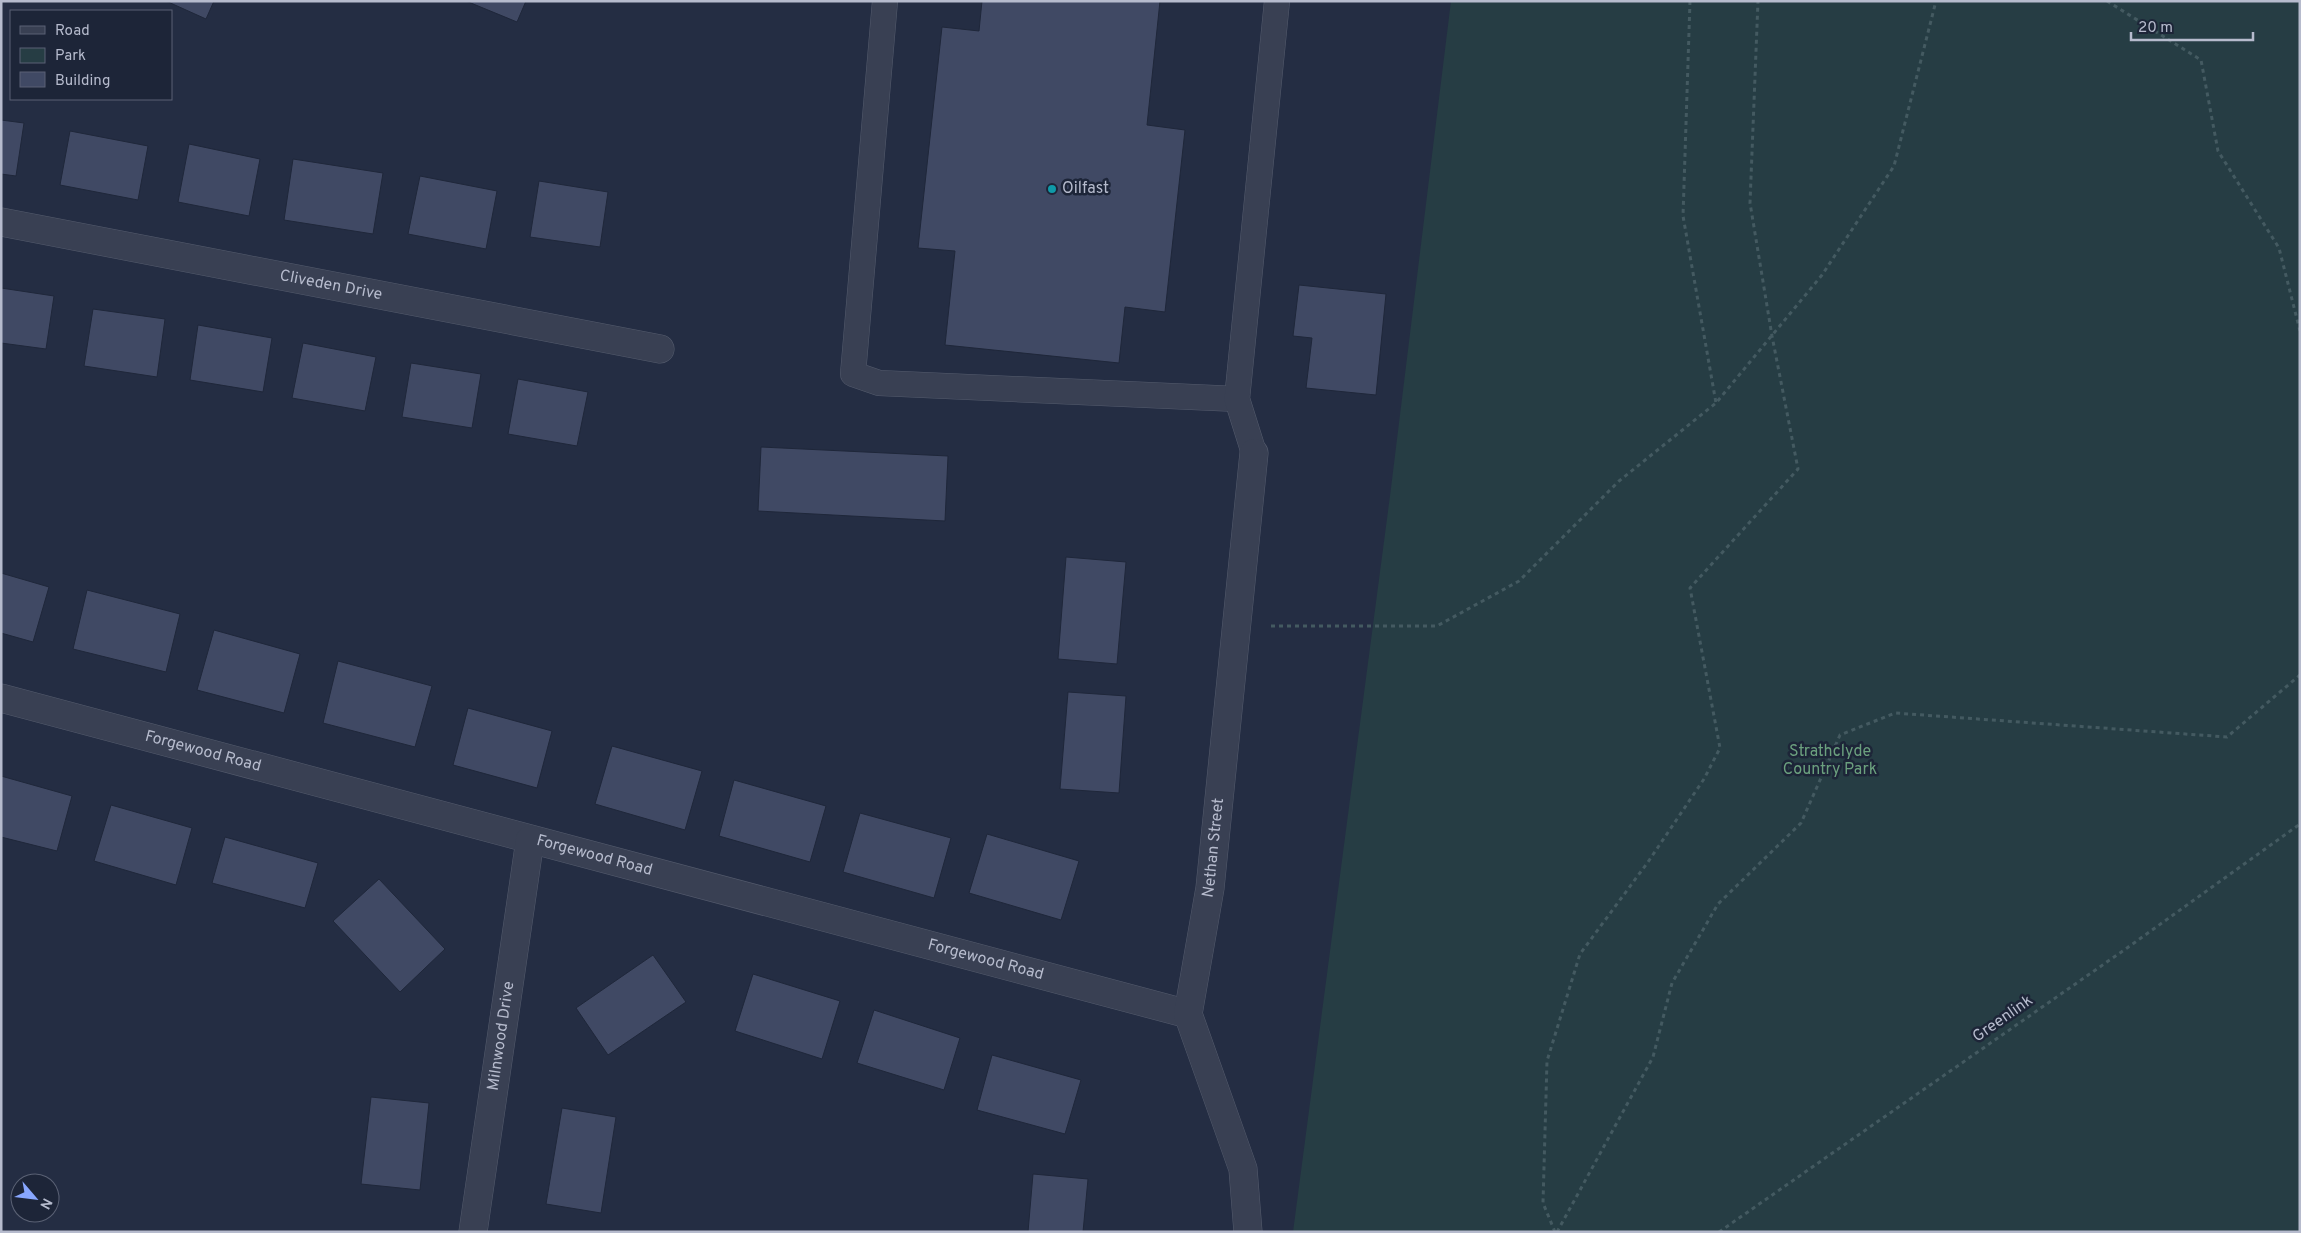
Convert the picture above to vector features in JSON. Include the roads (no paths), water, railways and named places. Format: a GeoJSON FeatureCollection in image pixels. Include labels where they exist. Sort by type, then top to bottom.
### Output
{"type":"FeatureCollection","features":[{"type":"Feature","properties":{"kind":"street","name":"Cliveden Drive"},"geometry":{"type":"LineString","coordinates":[[1,222],[660,349]]}},
{"type":"Feature","properties":{"kind":"street","name":"Nethan Street"},"geometry":{"type":"LineString","coordinates":[[1248,1232],[1243,1168],[1188,1014],[1210,888],[1254,453]]}},
{"type":"Feature","properties":{"kind":"street","name":"Forgewood Road"},"geometry":{"type":"LineString","coordinates":[[1,698],[1188,1014]]}},
{"type":"Feature","properties":{"kind":"street","name":"Milnwood Drive"},"geometry":{"type":"LineString","coordinates":[[473,1232],[530,840]]}},
{"type":"Feature","properties":{"kind":"lane"},"geometry":{"type":"LineString","coordinates":[[885,1],[853,374],[879,383],[1237,398]]}},
{"type":"Feature","properties":{"kind":"lane"},"geometry":{"type":"LineString","coordinates":[[1254,453],[1237,398],[1277,1]]}},
{"type":"Feature","properties":{"kind":"place","name":"Oilfast"},"geometry":{"type":"Point","coordinates":[1052,189]}},
{"type":"Feature","properties":{"kind":"park label","name":"Strathclyde Country Park"},"geometry":{"type":"Point","coordinates":[1830,761]}}]}
